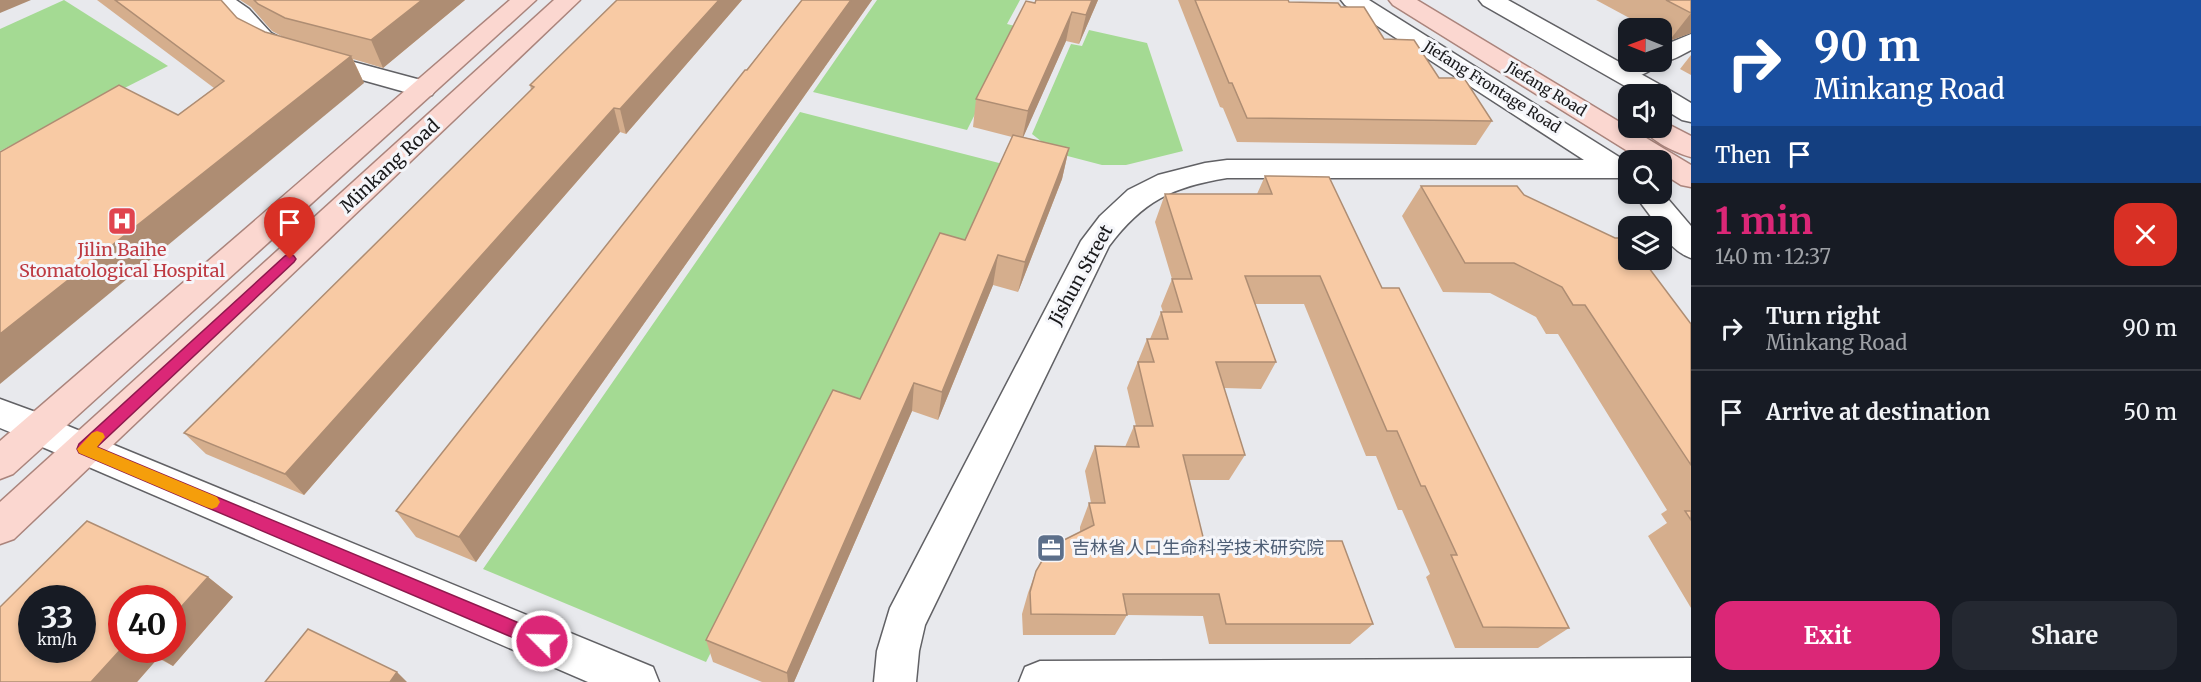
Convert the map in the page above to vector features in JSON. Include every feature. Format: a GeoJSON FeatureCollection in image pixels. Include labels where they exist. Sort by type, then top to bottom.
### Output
{"type":"FeatureCollection","features":[{"type":"Feature","properties":{"kind":"main road","name":"Minkang Road"},"geometry":{"type":"LineString","coordinates":[[0,463],[524,0]]}},
{"type":"Feature","properties":{"kind":"main road","name":"Minkang Road"},"geometry":{"type":"LineString","coordinates":[[0,527],[568,0]]}},
{"type":"Feature","properties":{"kind":"main road","name":"Jiefang Road"},"geometry":{"type":"LineString","coordinates":[[1401,0],[1681,167]]}},
{"type":"Feature","properties":{"kind":"main road","name":"Jiefang Road"},"geometry":{"type":"LineString","coordinates":[[1440,0],[1589,88]]}},
{"type":"Feature","properties":{"kind":"main road","name":"Jiefang Road"},"geometry":{"type":"LineString","coordinates":[[1662,138],[1681,167]]}},
{"type":"Feature","properties":{"kind":"street"},"geometry":{"type":"LineString","coordinates":[[221,0],[241,14],[262,38],[289,52],[423,89]]}},
{"type":"Feature","properties":{"kind":"street","name":"Jiefang Frontage Road"},"geometry":{"type":"LineString","coordinates":[[1353,0],[1618,167]]}},
{"type":"Feature","properties":{"kind":"street"},"geometry":{"type":"LineString","coordinates":[[1491,0],[1640,84]]}},
{"type":"Feature","properties":{"kind":"street"},"geometry":{"type":"LineString","coordinates":[[1672,50],[1691,41]]}},
{"type":"Feature","properties":{"kind":"street"},"geometry":{"type":"LineString","coordinates":[[1672,104],[1691,114]]}},
{"type":"Feature","properties":{"kind":"street","name":"Jishun Street"},"geometry":{"type":"LineString","coordinates":[[896,682],[898,651],[905,622],[1096,241],[1113,218],[1133,199],[1156,186],[1188,175],[1227,169],[1618,171]]}},
{"type":"Feature","properties":{"kind":"street"},"geometry":{"type":"LineString","coordinates":[[1656,204],[1691,247]]}},
{"type":"Feature","properties":{"kind":"street"},"geometry":{"type":"LineString","coordinates":[[0,413],[638,682]]}},
{"type":"Feature","properties":{"kind":"street"},"geometry":{"type":"LineString","coordinates":[[1040,682],[1691,679]]}},
{"type":"Feature","properties":{"kind":"green space"},"geometry":{"type":"Polygon","coordinates":[[[64,0],[168,66],[0,151],[0,29],[64,0]]]}},
{"type":"Feature","properties":{"kind":"green space"},"geometry":{"type":"Polygon","coordinates":[[[877,0],[1020,0],[1007,24],[1019,27],[967,130],[813,92],[877,0]]]}},
{"type":"Feature","properties":{"kind":"green space"},"geometry":{"type":"Polygon","coordinates":[[[1089,30],[1147,43],[1183,151],[1126,165],[1102,165],[1056,153],[1032,134],[1071,44],[1082,46],[1089,30]]]}},
{"type":"Feature","properties":{"kind":"green space"},"geometry":{"type":"Polygon","coordinates":[[[800,112],[1003,164],[957,266],[855,421],[831,413],[706,662],[483,569],[800,112]]]}},
{"type":"Feature","properties":{"kind":"building"},"geometry":{"type":"Polygon","coordinates":[[[115,0],[221,0],[237,18],[265,32],[351,56],[0,334],[0,152],[119,85],[178,115],[224,81],[115,0]]]}},
{"type":"Feature","properties":{"kind":"building"},"geometry":{"type":"Polygon","coordinates":[[[254,0],[422,0],[371,40],[285,18],[254,0]]]}},
{"type":"Feature","properties":{"kind":"building"},"geometry":{"type":"Polygon","coordinates":[[[617,0],[719,0],[620,109],[614,108],[285,474],[184,433],[534,87],[530,85],[617,0]]]}},
{"type":"Feature","properties":{"kind":"building"},"geometry":{"type":"Polygon","coordinates":[[[802,0],[851,0],[459,537],[396,511],[745,70],[802,0]]]}},
{"type":"Feature","properties":{"kind":"building"},"geometry":{"type":"Polygon","coordinates":[[[1036,0],[1092,0],[1086,15],[1072,12],[1028,111],[976,99],[1026,1],[1035,3],[1036,0]]]}},
{"type":"Feature","properties":{"kind":"building"},"geometry":{"type":"Polygon","coordinates":[[[1195,0],[1288,0],[1289,2],[1338,3],[1341,7],[1364,7],[1384,39],[1414,40],[1439,78],[1464,78],[1492,121],[1247,118],[1232,83],[1229,83],[1195,0]]]}},
{"type":"Feature","properties":{"kind":"building"},"geometry":{"type":"Polygon","coordinates":[[[1666,0],[1691,0],[1691,13],[1666,0]]]}},
{"type":"Feature","properties":{"kind":"building"},"geometry":{"type":"Polygon","coordinates":[[[1013,135],[1069,148],[1025,262],[998,255],[942,392],[914,383],[787,673],[706,640],[833,390],[860,399],[940,233],[965,240],[1013,135]]]}},
{"type":"Feature","properties":{"kind":"building"},"geometry":{"type":"Polygon","coordinates":[[[1265,176],[1329,177],[1382,288],[1399,288],[1569,628],[1483,627],[1451,555],[1457,555],[1425,486],[1421,486],[1397,431],[1387,431],[1320,276],[1245,276],[1276,362],[1216,362],[1245,455],[1183,455],[1204,541],[1342,541],[1373,624],[1226,624],[1219,594],[1123,594],[1127,615],[1031,614],[1030,592],[1036,571],[1046,554],[1060,542],[1094,525],[1089,503],[1105,503],[1095,446],[1139,447],[1134,426],[1153,426],[1138,362],[1154,362],[1147,339],[1168,339],[1161,312],[1182,312],[1172,279],[1192,279],[1165,194],[1272,194],[1265,176]]]}},
{"type":"Feature","properties":{"kind":"building"},"geometry":{"type":"Polygon","coordinates":[[[1421,186],[1517,186],[1524,195],[1618,238],[1618,270],[1650,270],[1691,324],[1691,465],[1585,305],[1573,305],[1562,287],[1514,263],[1465,263],[1421,186]]]}},
{"type":"Feature","properties":{"kind":"building"},"geometry":{"type":"Polygon","coordinates":[[[1685,511],[1691,511],[1691,520],[1685,511]]]}},
{"type":"Feature","properties":{"kind":"building"},"geometry":{"type":"Polygon","coordinates":[[[87,521],[208,577],[186,601],[186,585],[108,585],[108,663],[91,682],[0,682],[0,607],[18,589],[18,663],[96,663],[96,585],[22,585],[87,521]]]}},
{"type":"Feature","properties":{"kind":"building"},"geometry":{"type":"Polygon","coordinates":[[[308,629],[397,672],[390,682],[265,682],[308,629]]]}},
{"type":"Feature","properties":{"kind":"slow traffic"},"geometry":{"type":"LineString","coordinates":[[97,437],[85,449],[212,502]]}},
{"type":"Feature","properties":{"kind":"place","name":"Jilin Baihe Stomatological Hospital"},"geometry":{"type":"Point","coordinates":[122,221]}},
{"type":"Feature","properties":{"kind":"place","name":"吉林省人口生命科学技术研究院"},"geometry":{"type":"Point","coordinates":[1051,548]}},
{"type":"Feature","properties":{"kind":"route"},"geometry":{"type":"LineString","coordinates":[[290,259],[85,449],[542,641]]}}]}
